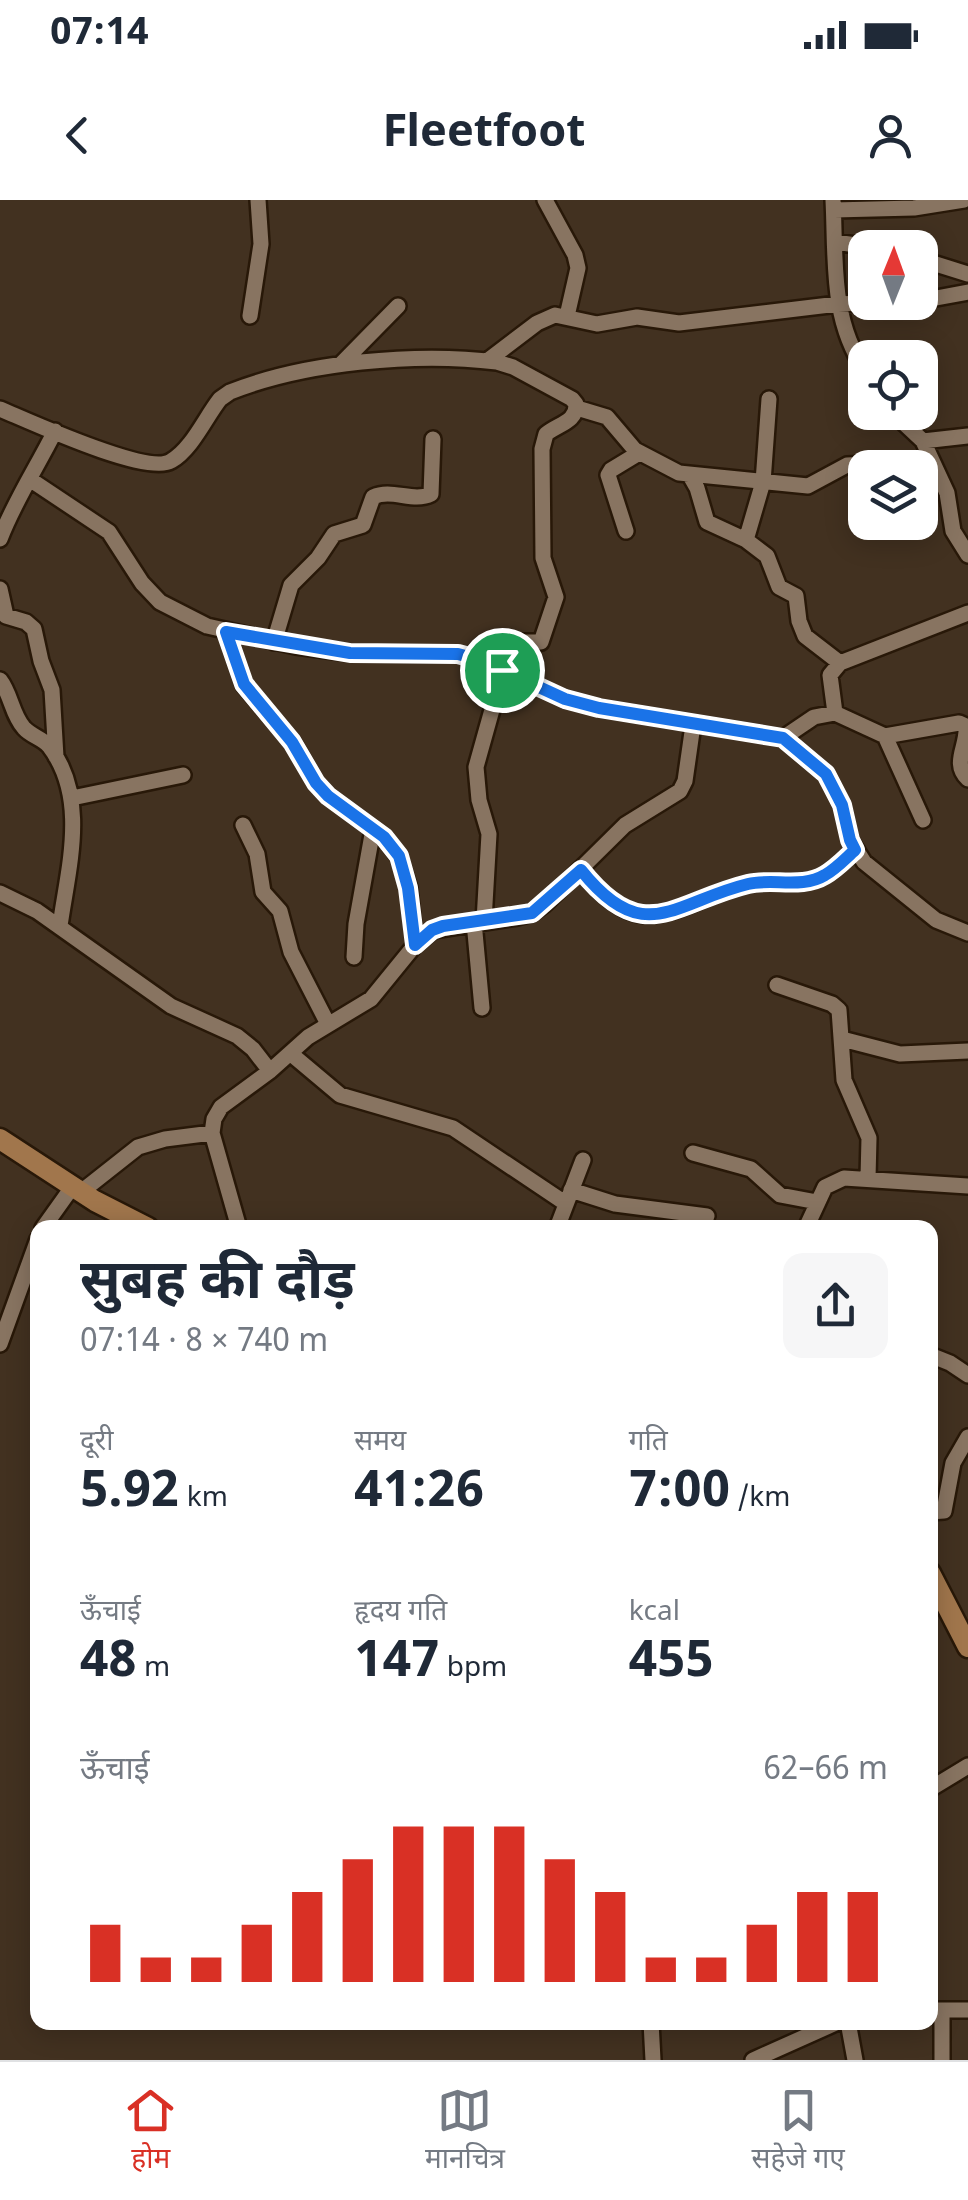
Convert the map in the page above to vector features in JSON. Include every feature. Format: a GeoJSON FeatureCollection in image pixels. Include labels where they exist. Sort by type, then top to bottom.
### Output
{"type":"FeatureCollection","features":[{"type":"Feature","properties":{"kind":"street"},"geometry":{"type":"LineString","coordinates":[[250,316],[261,244],[258,200]]}},
{"type":"Feature","properties":{"kind":"street"},"geometry":{"type":"LineString","coordinates":[[545,200],[575,254],[578,268],[567,316]]}},
{"type":"Feature","properties":{"kind":"street"},"geometry":{"type":"LineString","coordinates":[[848,340],[838,304],[834,205],[914,208],[964,200]]}},
{"type":"Feature","properties":{"kind":"street"},"geometry":{"type":"LineString","coordinates":[[835,242],[848,244]]}},
{"type":"Feature","properties":{"kind":"street"},"geometry":{"type":"LineString","coordinates":[[938,265],[968,274]]}},
{"type":"Feature","properties":{"kind":"street"},"geometry":{"type":"LineString","coordinates":[[938,298],[968,292]]}},
{"type":"Feature","properties":{"kind":"street"},"geometry":{"type":"LineString","coordinates":[[487,360],[544,318],[567,316],[597,324],[637,318],[680,324],[848,304]]}},
{"type":"Feature","properties":{"kind":"street"},"geometry":{"type":"LineString","coordinates":[[341,364],[398,306]]}},
{"type":"Feature","properties":{"kind":"street"},"geometry":{"type":"LineString","coordinates":[[0,409],[145,464],[167,464],[230,392],[341,364],[487,360],[513,366],[572,399],[577,408],[607,417],[639,453],[672,471],[689,474],[808,486],[847,466],[904,462],[926,448],[968,436]]}},
{"type":"Feature","properties":{"kind":"street"},"geometry":{"type":"LineString","coordinates":[[746,540],[764,482],[769,399]]}},
{"type":"Feature","properties":{"kind":"street"},"geometry":{"type":"LineString","coordinates":[[482,1008],[479,922],[490,834],[478,800],[476,767],[512,644],[536,644],[545,639],[555,607],[556,597],[542,549],[542,449],[546,434],[568,421],[577,408]]}},
{"type":"Feature","properties":{"kind":"street"},"geometry":{"type":"LineString","coordinates":[[909,430],[926,448],[947,493],[953,531],[968,555]]}},
{"type":"Feature","properties":{"kind":"street"},"geometry":{"type":"LineString","coordinates":[[0,540],[16,498],[31,480],[55,432]]}},
{"type":"Feature","properties":{"kind":"street"},"geometry":{"type":"LineString","coordinates":[[274,642],[291,585],[318,558],[334,534],[363,525],[373,497],[382,493],[420,498],[431,494],[432,438]]}},
{"type":"Feature","properties":{"kind":"street"},"geometry":{"type":"LineString","coordinates":[[626,530],[608,475],[639,453]]}},
{"type":"Feature","properties":{"kind":"street"},"geometry":{"type":"LineString","coordinates":[[689,474],[698,488],[707,522],[746,540],[770,560],[779,587],[796,596],[805,636],[840,663]]}},
{"type":"Feature","properties":{"kind":"street"},"geometry":{"type":"LineString","coordinates":[[31,480],[109,532],[120,543],[142,583],[160,602],[208,626],[274,642],[350,653],[444,652],[480,660],[565,699],[693,725],[783,738],[826,774],[842,805],[850,840],[864,862],[936,920],[968,933]]}},
{"type":"Feature","properties":{"kind":"street"},"geometry":{"type":"LineString","coordinates":[[0,589],[6,616],[26,622],[34,630],[40,661],[52,690],[56,758]]}},
{"type":"Feature","properties":{"kind":"street"},"geometry":{"type":"LineString","coordinates":[[835,713],[830,675],[840,663],[968,613]]}},
{"type":"Feature","properties":{"kind":"street"},"geometry":{"type":"LineString","coordinates":[[226,632],[244,684],[292,742],[316,783],[393,846],[404,867],[415,945]]}},
{"type":"Feature","properties":{"kind":"street"},"geometry":{"type":"LineString","coordinates":[[0,680],[24,728],[46,742],[56,758],[72,798],[72,837],[60,926]]}},
{"type":"Feature","properties":{"kind":"street"},"geometry":{"type":"LineString","coordinates":[[783,738],[814,717],[835,713],[884,736],[948,724],[966,726],[959,762],[960,772],[968,779]]}},
{"type":"Feature","properties":{"kind":"street"},"geometry":{"type":"LineString","coordinates":[[236,1220],[212,1133],[221,1107],[328,1024],[371,1000],[432,930],[532,913],[634,818],[672,799],[680,790],[686,781],[693,725]]}},
{"type":"Feature","properties":{"kind":"street"},"geometry":{"type":"LineString","coordinates":[[884,736],[923,820]]}},
{"type":"Feature","properties":{"kind":"street"},"geometry":{"type":"LineString","coordinates":[[72,798],[183,775]]}},
{"type":"Feature","properties":{"kind":"street"},"geometry":{"type":"LineString","coordinates":[[243,825],[257,854],[262,892],[280,911],[291,952],[328,1024]]}},
{"type":"Feature","properties":{"kind":"street"},"geometry":{"type":"LineString","coordinates":[[354,957],[373,829]]}},
{"type":"Feature","properties":{"kind":"street"},"geometry":{"type":"LineString","coordinates":[[581,870],[606,899],[658,916],[748,884],[814,880],[826,875],[855,850]]}},
{"type":"Feature","properties":{"kind":"street"},"geometry":{"type":"LineString","coordinates":[[0,893],[60,926],[172,1006],[246,1042],[270,1071]]}},
{"type":"Feature","properties":{"kind":"street"},"geometry":{"type":"LineString","coordinates":[[777,985],[839,1010],[844,1080],[869,1138],[868,1178]]}},
{"type":"Feature","properties":{"kind":"street"},"geometry":{"type":"LineString","coordinates":[[842,1039],[900,1054],[968,1052]]}},
{"type":"Feature","properties":{"kind":"street"},"geometry":{"type":"LineString","coordinates":[[290,1053],[340,1095],[453,1128],[568,1196],[707,1216]]}},
{"type":"Feature","properties":{"kind":"street"},"geometry":{"type":"LineString","coordinates":[[50,1220],[77,1189],[138,1147],[212,1133]]}},
{"type":"Feature","properties":{"kind":"street"},"geometry":{"type":"LineString","coordinates":[[0,1139],[133,1220]]}},
{"type":"Feature","properties":{"kind":"street"},"geometry":{"type":"LineString","coordinates":[[693,1153],[751,1169],[780,1196],[817,1202]]}},
{"type":"Feature","properties":{"kind":"street"},"geometry":{"type":"LineString","coordinates":[[560,1220],[583,1160]]}},
{"type":"Feature","properties":{"kind":"street"},"geometry":{"type":"LineString","coordinates":[[809,1220],[833,1181],[868,1178],[968,1186]]}},
{"type":"Feature","properties":{"kind":"street"},"geometry":{"type":"LineString","coordinates":[[0,1344],[30,1261]]}},
{"type":"Feature","properties":{"kind":"street"},"geometry":{"type":"LineString","coordinates":[[938,1358],[968,1375]]}},
{"type":"Feature","properties":{"kind":"street"},"geometry":{"type":"LineString","coordinates":[[938,1511],[944,1511],[953,1464],[968,1438]]}},
{"type":"Feature","properties":{"kind":"street"},"geometry":{"type":"LineString","coordinates":[[938,1589],[968,1647]]}},
{"type":"Feature","properties":{"kind":"street"},"geometry":{"type":"LineString","coordinates":[[938,1784],[968,1766]]}},
{"type":"Feature","properties":{"kind":"street"},"geometry":{"type":"LineString","coordinates":[[938,2011],[968,2010]]}},
{"type":"Feature","properties":{"kind":"street"},"geometry":{"type":"LineString","coordinates":[[938,2027],[942,2060]]}},
{"type":"Feature","properties":{"kind":"street"},"geometry":{"type":"LineString","coordinates":[[652,2030],[653,2060]]}},
{"type":"Feature","properties":{"kind":"street"},"geometry":{"type":"LineString","coordinates":[[753,2060],[820,2030]]}},
{"type":"Feature","properties":{"kind":"street"},"geometry":{"type":"LineString","coordinates":[[849,2030],[855,2060]]}},
{"type":"Feature","properties":{"kind":"route"},"geometry":{"type":"LineString","coordinates":[[226,632],[350,653],[444,652],[480,660],[502,670],[565,699],[599,708],[783,738],[808,756],[836,789],[855,850],[826,875],[814,880],[748,884],[658,916],[606,899],[581,870],[532,913],[443,926],[415,945],[404,867],[393,846],[316,783],[292,742],[244,684],[226,632]]}}]}
